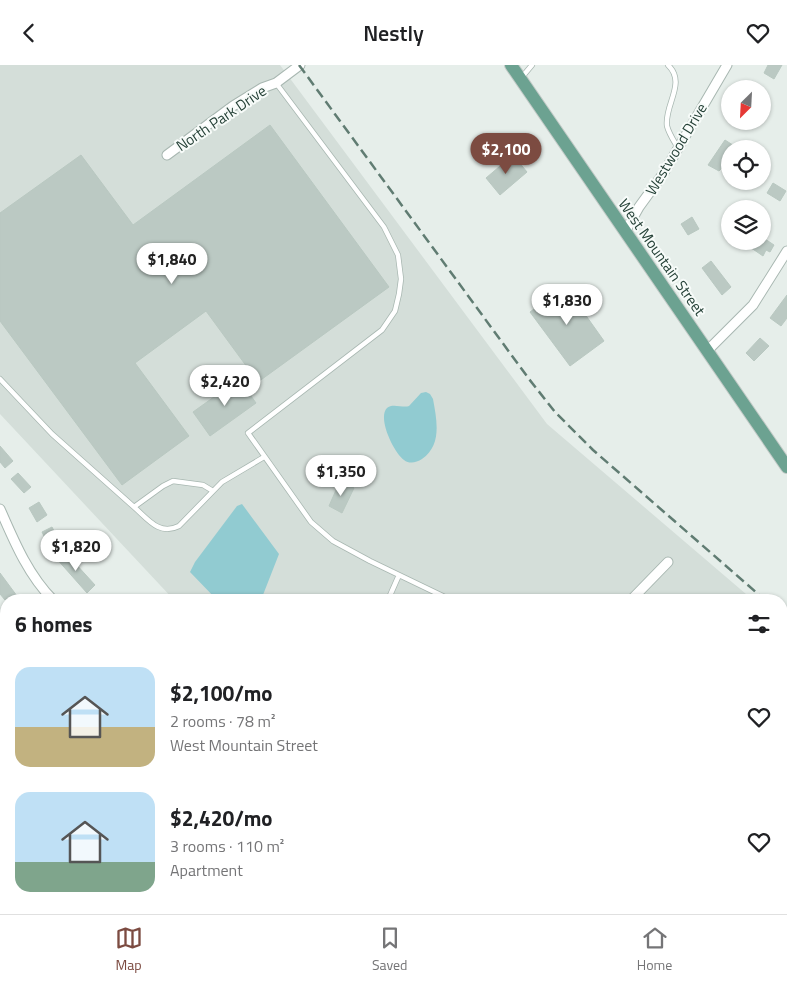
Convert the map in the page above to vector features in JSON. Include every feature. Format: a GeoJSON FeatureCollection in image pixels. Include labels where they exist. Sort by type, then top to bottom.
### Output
{"type":"FeatureCollection","features":[{"type":"Feature","properties":{"kind":"main road","name":"West Mountain Street"},"geometry":{"type":"LineString","coordinates":[[511,65],[787,467]]}},
{"type":"Feature","properties":{"kind":"street","name":"North Park Drive"},"geometry":{"type":"LineString","coordinates":[[167,155],[233,106],[262,88],[276,83],[300,65]]}},
{"type":"Feature","properties":{"kind":"street","name":"Westwood Drive"},"geometry":{"type":"LineString","coordinates":[[625,232],[639,207],[659,181],[727,65]]}},
{"type":"Feature","properties":{"kind":"street"},"geometry":{"type":"LineString","coordinates":[[707,351],[752,305],[787,251]]}},
{"type":"Feature","properties":{"kind":"street"},"geometry":{"type":"LineString","coordinates":[[0,509],[27,565],[48,594]]}},
{"type":"Feature","properties":{"kind":"street"},"geometry":{"type":"LineString","coordinates":[[638,594],[668,562]]}},
{"type":"Feature","properties":{"kind":"lane"},"geometry":{"type":"LineString","coordinates":[[520,79],[532,65]]}},
{"type":"Feature","properties":{"kind":"lane"},"geometry":{"type":"LineString","coordinates":[[668,65],[673,69],[677,82],[667,124],[678,148]]}},
{"type":"Feature","properties":{"kind":"lane"},"geometry":{"type":"LineString","coordinates":[[276,83],[384,227],[398,255],[401,279],[395,311],[382,330],[248,433],[311,522],[333,541],[439,594]]}},
{"type":"Feature","properties":{"kind":"lane"},"geometry":{"type":"LineString","coordinates":[[0,379],[52,435],[154,525],[160,528],[171,530],[179,526],[222,482],[264,457]]}},
{"type":"Feature","properties":{"kind":"lane"},"geometry":{"type":"LineString","coordinates":[[134,507],[162,486],[173,481],[203,485],[213,491]]}},
{"type":"Feature","properties":{"kind":"lane"},"geometry":{"type":"LineString","coordinates":[[391,594],[399,575]]}},
{"type":"Feature","properties":{"kind":"shaded area"},"geometry":{"type":"Polygon","coordinates":[[[0,65],[280,65],[547,424],[746,594],[168,594],[0,414],[0,65]]]}},
{"type":"Feature","properties":{"kind":"water"},"geometry":{"type":"Polygon","coordinates":[[[426,392],[433,399],[437,424],[435,440],[433,447],[422,459],[408,462],[400,456],[388,435],[385,427],[384,413],[389,407],[409,406],[421,393],[426,392]]]}},
{"type":"Feature","properties":{"kind":"water"},"geometry":{"type":"Polygon","coordinates":[[[242,504],[279,554],[263,594],[211,594],[190,572],[195,562],[237,506],[242,504]]]}},
{"type":"Feature","properties":{"kind":"building"},"geometry":{"type":"Polygon","coordinates":[[[768,65],[782,65],[774,79],[764,73],[768,65]]]}},
{"type":"Feature","properties":{"kind":"building"},"geometry":{"type":"Polygon","coordinates":[[[270,125],[389,287],[258,382],[206,311],[135,363],[189,436],[122,485],[0,321],[0,213],[81,155],[133,225],[270,125]]]}},
{"type":"Feature","properties":{"kind":"building"},"geometry":{"type":"Polygon","coordinates":[[[721,146],[721,169],[719,171],[708,165],[721,146]]]}},
{"type":"Feature","properties":{"kind":"building"},"geometry":{"type":"Polygon","coordinates":[[[513,155],[527,172],[500,195],[486,178],[513,155]]]}},
{"type":"Feature","properties":{"kind":"building"},"geometry":{"type":"Polygon","coordinates":[[[773,183],[786,191],[780,201],[767,193],[771,190],[773,183]]]}},
{"type":"Feature","properties":{"kind":"building"},"geometry":{"type":"Polygon","coordinates":[[[692,217],[699,229],[688,235],[681,224],[692,217]]]}},
{"type":"Feature","properties":{"kind":"building"},"geometry":{"type":"Polygon","coordinates":[[[771,243],[774,245],[770,252],[766,250],[771,250],[771,243]]]}},
{"type":"Feature","properties":{"kind":"building"},"geometry":{"type":"Polygon","coordinates":[[[754,250],[766,250],[763,256],[754,250]]]}},
{"type":"Feature","properties":{"kind":"building"},"geometry":{"type":"Polygon","coordinates":[[[711,261],[731,287],[722,295],[702,268],[711,261]]]}},
{"type":"Feature","properties":{"kind":"building"},"geometry":{"type":"Polygon","coordinates":[[[565,286],[604,341],[570,366],[530,312],[565,286]]]}},
{"type":"Feature","properties":{"kind":"building"},"geometry":{"type":"Polygon","coordinates":[[[787,295],[787,318],[781,326],[770,318],[787,295]]]}},
{"type":"Feature","properties":{"kind":"building"},"geometry":{"type":"Polygon","coordinates":[[[760,338],[769,346],[754,361],[746,353],[760,338]]]}},
{"type":"Feature","properties":{"kind":"building"},"geometry":{"type":"Polygon","coordinates":[[[239,379],[256,403],[210,436],[193,412],[239,379]]]}},
{"type":"Feature","properties":{"kind":"building"},"geometry":{"type":"Polygon","coordinates":[[[0,446],[13,461],[5,468],[0,462],[0,446]]]}},
{"type":"Feature","properties":{"kind":"building"},"geometry":{"type":"Polygon","coordinates":[[[18,473],[31,487],[24,493],[11,479],[18,473]]]}},
{"type":"Feature","properties":{"kind":"building"},"geometry":{"type":"Polygon","coordinates":[[[340,481],[354,488],[342,513],[329,506],[340,481]]]}},
{"type":"Feature","properties":{"kind":"building"},"geometry":{"type":"Polygon","coordinates":[[[39,502],[47,515],[37,522],[29,508],[39,502]]]}},
{"type":"Feature","properties":{"kind":"building"},"geometry":{"type":"Polygon","coordinates":[[[52,527],[59,541],[49,546],[42,532],[52,527]]]}},
{"type":"Feature","properties":{"kind":"building"},"geometry":{"type":"Polygon","coordinates":[[[64,551],[95,585],[87,593],[56,558],[64,551]]]}},
{"type":"Feature","properties":{"kind":"building"},"geometry":{"type":"Polygon","coordinates":[[[0,573],[16,594],[0,594],[0,573]]]}},
{"type":"Feature","properties":{"kind":"railway"},"geometry":{"type":"LineString","coordinates":[[299,65],[555,412],[593,450],[758,594]]}}]}
